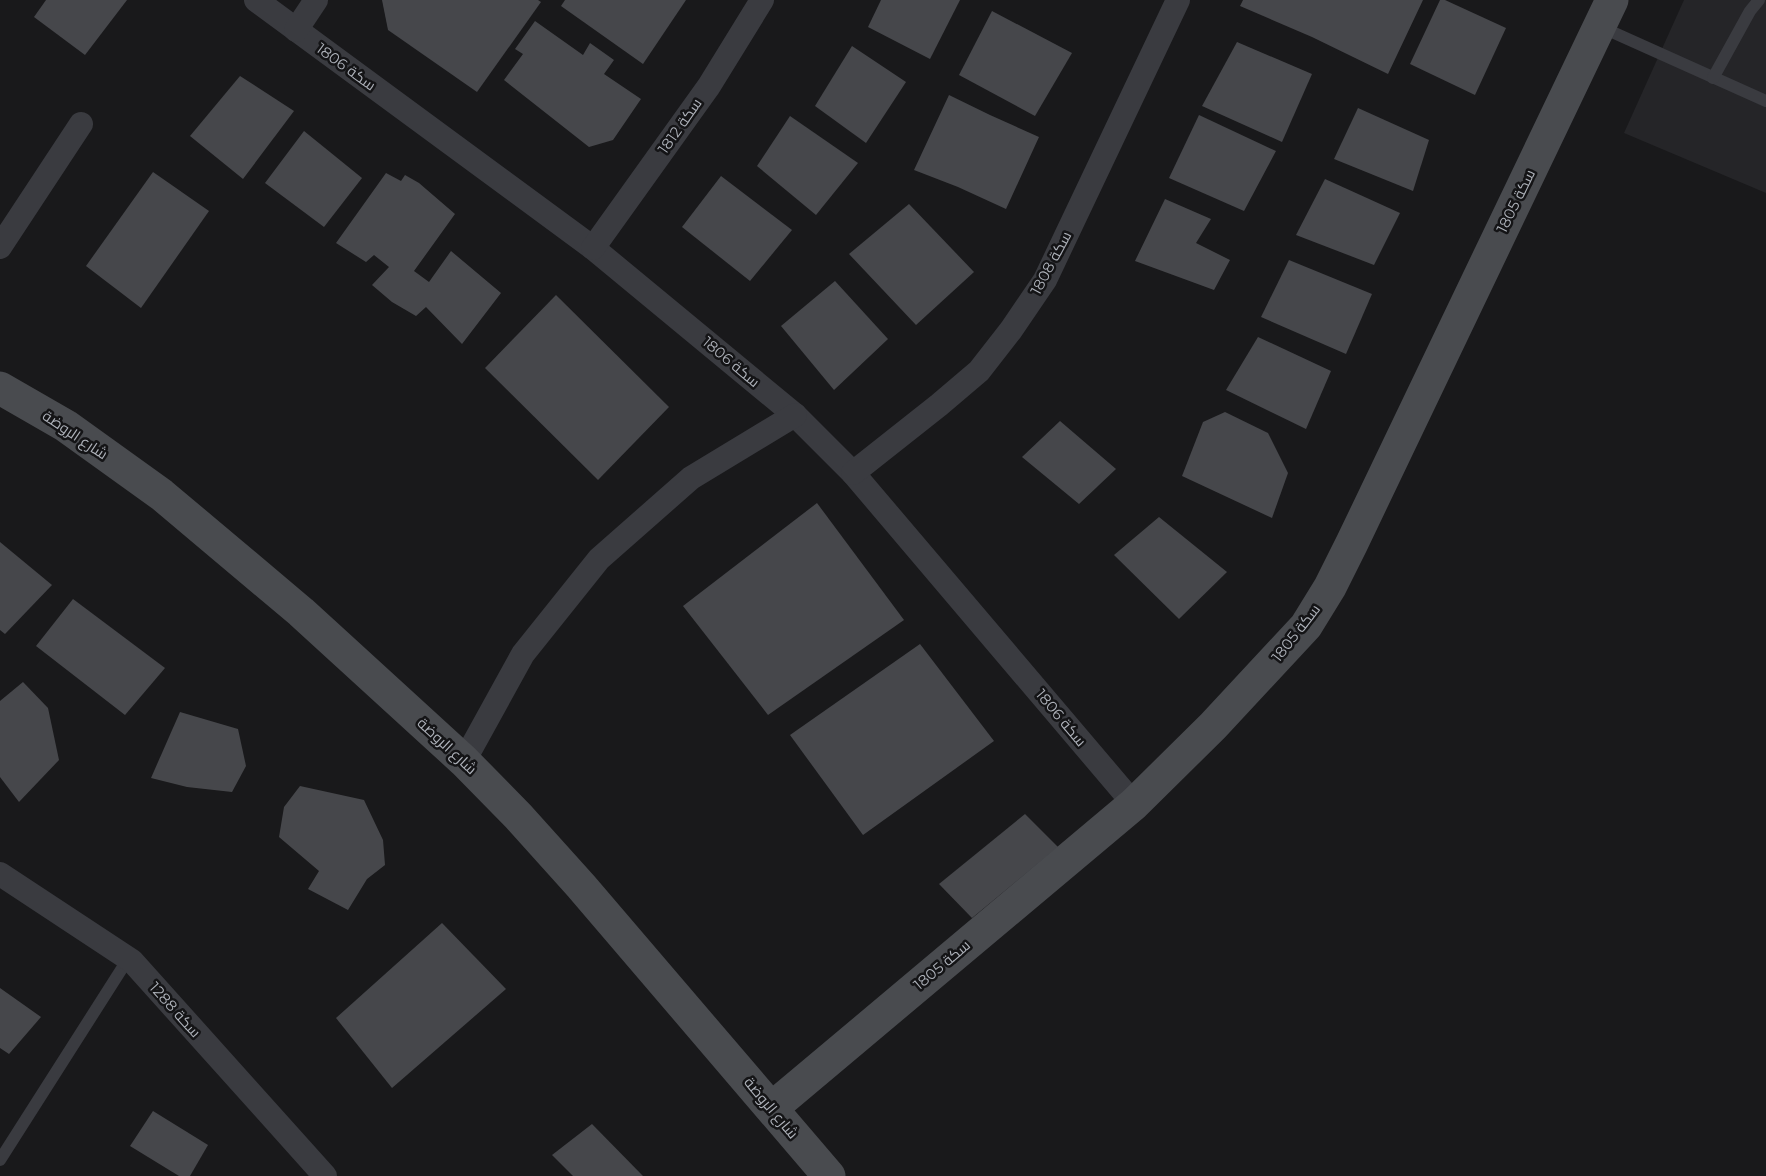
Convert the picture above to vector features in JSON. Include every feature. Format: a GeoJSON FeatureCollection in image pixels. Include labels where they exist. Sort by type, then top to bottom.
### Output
{"type":"FeatureCollection","features":[{"type":"Feature","properties":{"kind":"street","name":"سكة 1806"},"geometry":{"type":"LineString","coordinates":[[256,0],[593,248],[795,415],[853,473],[1134,804]]}},
{"type":"Feature","properties":{"kind":"street"},"geometry":{"type":"LineString","coordinates":[[296,30],[316,0]]}},
{"type":"Feature","properties":{"kind":"street","name":"سكة 1812"},"geometry":{"type":"LineString","coordinates":[[593,248],[709,86],[762,0]]}},
{"type":"Feature","properties":{"kind":"street","name":"سكة 1808"},"geometry":{"type":"LineString","coordinates":[[853,473],[979,370],[1011,330],[1045,280],[1178,0]]}},
{"type":"Feature","properties":{"kind":"street","name":"سكة 1805"},"geometry":{"type":"LineString","coordinates":[[772,1108],[1134,804],[1213,726],[1305,626],[1330,587],[1606,13]]}},
{"type":"Feature","properties":{"kind":"street"},"geometry":{"type":"LineString","coordinates":[[0,247],[81,124]]}},
{"type":"Feature","properties":{"kind":"street","name":"شارع الروضة"},"geometry":{"type":"LineString","coordinates":[[0,388],[66,426],[162,495],[301,612],[464,761],[518,816],[581,886],[829,1176]]}},
{"type":"Feature","properties":{"kind":"street"},"geometry":{"type":"LineString","coordinates":[[464,761],[523,654],[599,559],[690,478],[795,415]]}},
{"type":"Feature","properties":{"kind":"street","name":"سكة 1288"},"geometry":{"type":"LineString","coordinates":[[0,874],[128,959],[325,1176]]}},
{"type":"Feature","properties":{"kind":"lane"},"geometry":{"type":"LineString","coordinates":[[1713,78],[1750,11],[1759,0]]}},
{"type":"Feature","properties":{"kind":"lane"},"geometry":{"type":"LineString","coordinates":[[1606,13],[1713,78],[1766,101]]}},
{"type":"Feature","properties":{"kind":"lane"},"geometry":{"type":"LineString","coordinates":[[0,1160],[128,959]]}},
{"type":"Feature","properties":{"kind":"shaded area"},"geometry":{"type":"Polygon","coordinates":[[[1684,0],[1766,0],[1766,193],[1624,133],[1684,0]]]}},
{"type":"Feature","properties":{"kind":"building"},"geometry":{"type":"Polygon","coordinates":[[[46,0],[127,0],[85,55],[34,17],[46,0]]]}},
{"type":"Feature","properties":{"kind":"building"},"geometry":{"type":"Polygon","coordinates":[[[382,0],[538,0],[541,2],[477,92],[388,30],[382,0]]]}},
{"type":"Feature","properties":{"kind":"building"},"geometry":{"type":"Polygon","coordinates":[[[565,0],[686,0],[643,64],[561,6],[565,0]]]}},
{"type":"Feature","properties":{"kind":"building"},"geometry":{"type":"Polygon","coordinates":[[[881,0],[960,0],[930,59],[868,27],[881,0]]]}},
{"type":"Feature","properties":{"kind":"building"},"geometry":{"type":"Polygon","coordinates":[[[1243,0],[1423,0],[1388,74],[1312,37],[1240,6],[1243,0]]]}},
{"type":"Feature","properties":{"kind":"building"},"geometry":{"type":"Polygon","coordinates":[[[1440,0],[1445,0],[1506,28],[1475,95],[1410,64],[1440,0]]]}},
{"type":"Feature","properties":{"kind":"building"},"geometry":{"type":"Polygon","coordinates":[[[992,11],[1072,53],[1035,116],[959,75],[992,11]]]}},
{"type":"Feature","properties":{"kind":"building"},"geometry":{"type":"Polygon","coordinates":[[[535,21],[583,55],[590,43],[614,60],[604,74],[641,99],[613,140],[589,147],[504,80],[523,54],[515,49],[535,21]]]}},
{"type":"Feature","properties":{"kind":"building"},"geometry":{"type":"Polygon","coordinates":[[[1237,42],[1312,74],[1282,142],[1202,106],[1237,42]]]}},
{"type":"Feature","properties":{"kind":"building"},"geometry":{"type":"Polygon","coordinates":[[[852,46],[906,82],[866,143],[815,106],[852,46]]]}},
{"type":"Feature","properties":{"kind":"building"},"geometry":{"type":"Polygon","coordinates":[[[240,76],[294,111],[243,179],[190,136],[240,76]]]}},
{"type":"Feature","properties":{"kind":"building"},"geometry":{"type":"Polygon","coordinates":[[[949,95],[1039,137],[1006,209],[914,170],[949,95]]]}},
{"type":"Feature","properties":{"kind":"building"},"geometry":{"type":"Polygon","coordinates":[[[1358,108],[1429,140],[1413,191],[1334,159],[1358,108]]]}},
{"type":"Feature","properties":{"kind":"building"},"geometry":{"type":"Polygon","coordinates":[[[1199,115],[1276,151],[1244,211],[1169,178],[1199,115]]]}},
{"type":"Feature","properties":{"kind":"building"},"geometry":{"type":"Polygon","coordinates":[[[790,116],[858,163],[816,215],[757,166],[790,116]]]}},
{"type":"Feature","properties":{"kind":"building"},"geometry":{"type":"Polygon","coordinates":[[[304,131],[362,178],[324,227],[265,183],[304,131]]]}},
{"type":"Feature","properties":{"kind":"building"},"geometry":{"type":"Polygon","coordinates":[[[153,172],[209,211],[141,308],[86,266],[153,172]]]}},
{"type":"Feature","properties":{"kind":"building"},"geometry":{"type":"Polygon","coordinates":[[[386,173],[401,181],[405,175],[419,183],[455,214],[414,271],[429,282],[451,251],[501,293],[462,344],[426,307],[416,316],[392,302],[372,285],[389,267],[374,255],[366,262],[336,243],[386,173]]]}},
{"type":"Feature","properties":{"kind":"building"},"geometry":{"type":"Polygon","coordinates":[[[721,176],[792,230],[750,281],[682,227],[721,176]]]}},
{"type":"Feature","properties":{"kind":"building"},"geometry":{"type":"Polygon","coordinates":[[[1325,179],[1400,213],[1374,265],[1296,235],[1325,179]]]}},
{"type":"Feature","properties":{"kind":"building"},"geometry":{"type":"Polygon","coordinates":[[[1165,199],[1211,219],[1196,243],[1230,260],[1214,290],[1135,261],[1165,199]]]}},
{"type":"Feature","properties":{"kind":"building"},"geometry":{"type":"Polygon","coordinates":[[[909,204],[974,272],[916,325],[849,254],[909,204]]]}},
{"type":"Feature","properties":{"kind":"building"},"geometry":{"type":"Polygon","coordinates":[[[1289,260],[1372,294],[1346,354],[1261,317],[1289,260]]]}},
{"type":"Feature","properties":{"kind":"building"},"geometry":{"type":"Polygon","coordinates":[[[835,281],[888,339],[834,390],[781,326],[835,281]]]}},
{"type":"Feature","properties":{"kind":"building"},"geometry":{"type":"Polygon","coordinates":[[[556,295],[669,407],[598,480],[485,368],[556,295]]]}},
{"type":"Feature","properties":{"kind":"building"},"geometry":{"type":"Polygon","coordinates":[[[1258,337],[1331,371],[1306,429],[1226,390],[1258,337]]]}},
{"type":"Feature","properties":{"kind":"building"},"geometry":{"type":"Polygon","coordinates":[[[1225,412],[1268,433],[1288,473],[1272,518],[1182,476],[1203,422],[1225,412]]]}},
{"type":"Feature","properties":{"kind":"building"},"geometry":{"type":"Polygon","coordinates":[[[1060,421],[1116,469],[1079,504],[1022,457],[1060,421]]]}},
{"type":"Feature","properties":{"kind":"building"},"geometry":{"type":"Polygon","coordinates":[[[817,503],[904,620],[768,715],[683,606],[817,503]]]}},
{"type":"Feature","properties":{"kind":"building"},"geometry":{"type":"Polygon","coordinates":[[[1159,517],[1227,572],[1179,619],[1114,555],[1159,517]]]}},
{"type":"Feature","properties":{"kind":"building"},"geometry":{"type":"Polygon","coordinates":[[[0,542],[52,585],[5,634],[0,630],[0,542]]]}},
{"type":"Feature","properties":{"kind":"building"},"geometry":{"type":"Polygon","coordinates":[[[73,599],[165,668],[125,715],[36,646],[73,599]]]}},
{"type":"Feature","properties":{"kind":"building"},"geometry":{"type":"Polygon","coordinates":[[[920,644],[994,741],[863,835],[790,735],[920,644]]]}},
{"type":"Feature","properties":{"kind":"building"},"geometry":{"type":"Polygon","coordinates":[[[23,682],[48,708],[59,760],[19,802],[0,777],[0,701],[23,682]]]}},
{"type":"Feature","properties":{"kind":"building"},"geometry":{"type":"Polygon","coordinates":[[[180,712],[238,729],[246,766],[232,792],[187,787],[151,778],[180,712]]]}},
{"type":"Feature","properties":{"kind":"building"},"geometry":{"type":"Polygon","coordinates":[[[300,786],[364,800],[383,840],[385,865],[367,879],[348,910],[308,889],[319,871],[279,837],[284,807],[300,786]]]}},
{"type":"Feature","properties":{"kind":"building"},"geometry":{"type":"Polygon","coordinates":[[[1025,814],[1058,847],[972,918],[939,884],[1025,814]]]}},
{"type":"Feature","properties":{"kind":"building"},"geometry":{"type":"Polygon","coordinates":[[[442,923],[506,989],[392,1088],[336,1018],[442,923]]]}},
{"type":"Feature","properties":{"kind":"building"},"geometry":{"type":"Polygon","coordinates":[[[0,988],[41,1017],[9,1054],[0,1048],[0,988]]]}},
{"type":"Feature","properties":{"kind":"building"},"geometry":{"type":"Polygon","coordinates":[[[153,1111],[208,1145],[190,1176],[179,1176],[130,1146],[153,1111]]]}},
{"type":"Feature","properties":{"kind":"building"},"geometry":{"type":"Polygon","coordinates":[[[592,1124],[643,1176],[573,1176],[552,1155],[592,1124]]]}}]}
